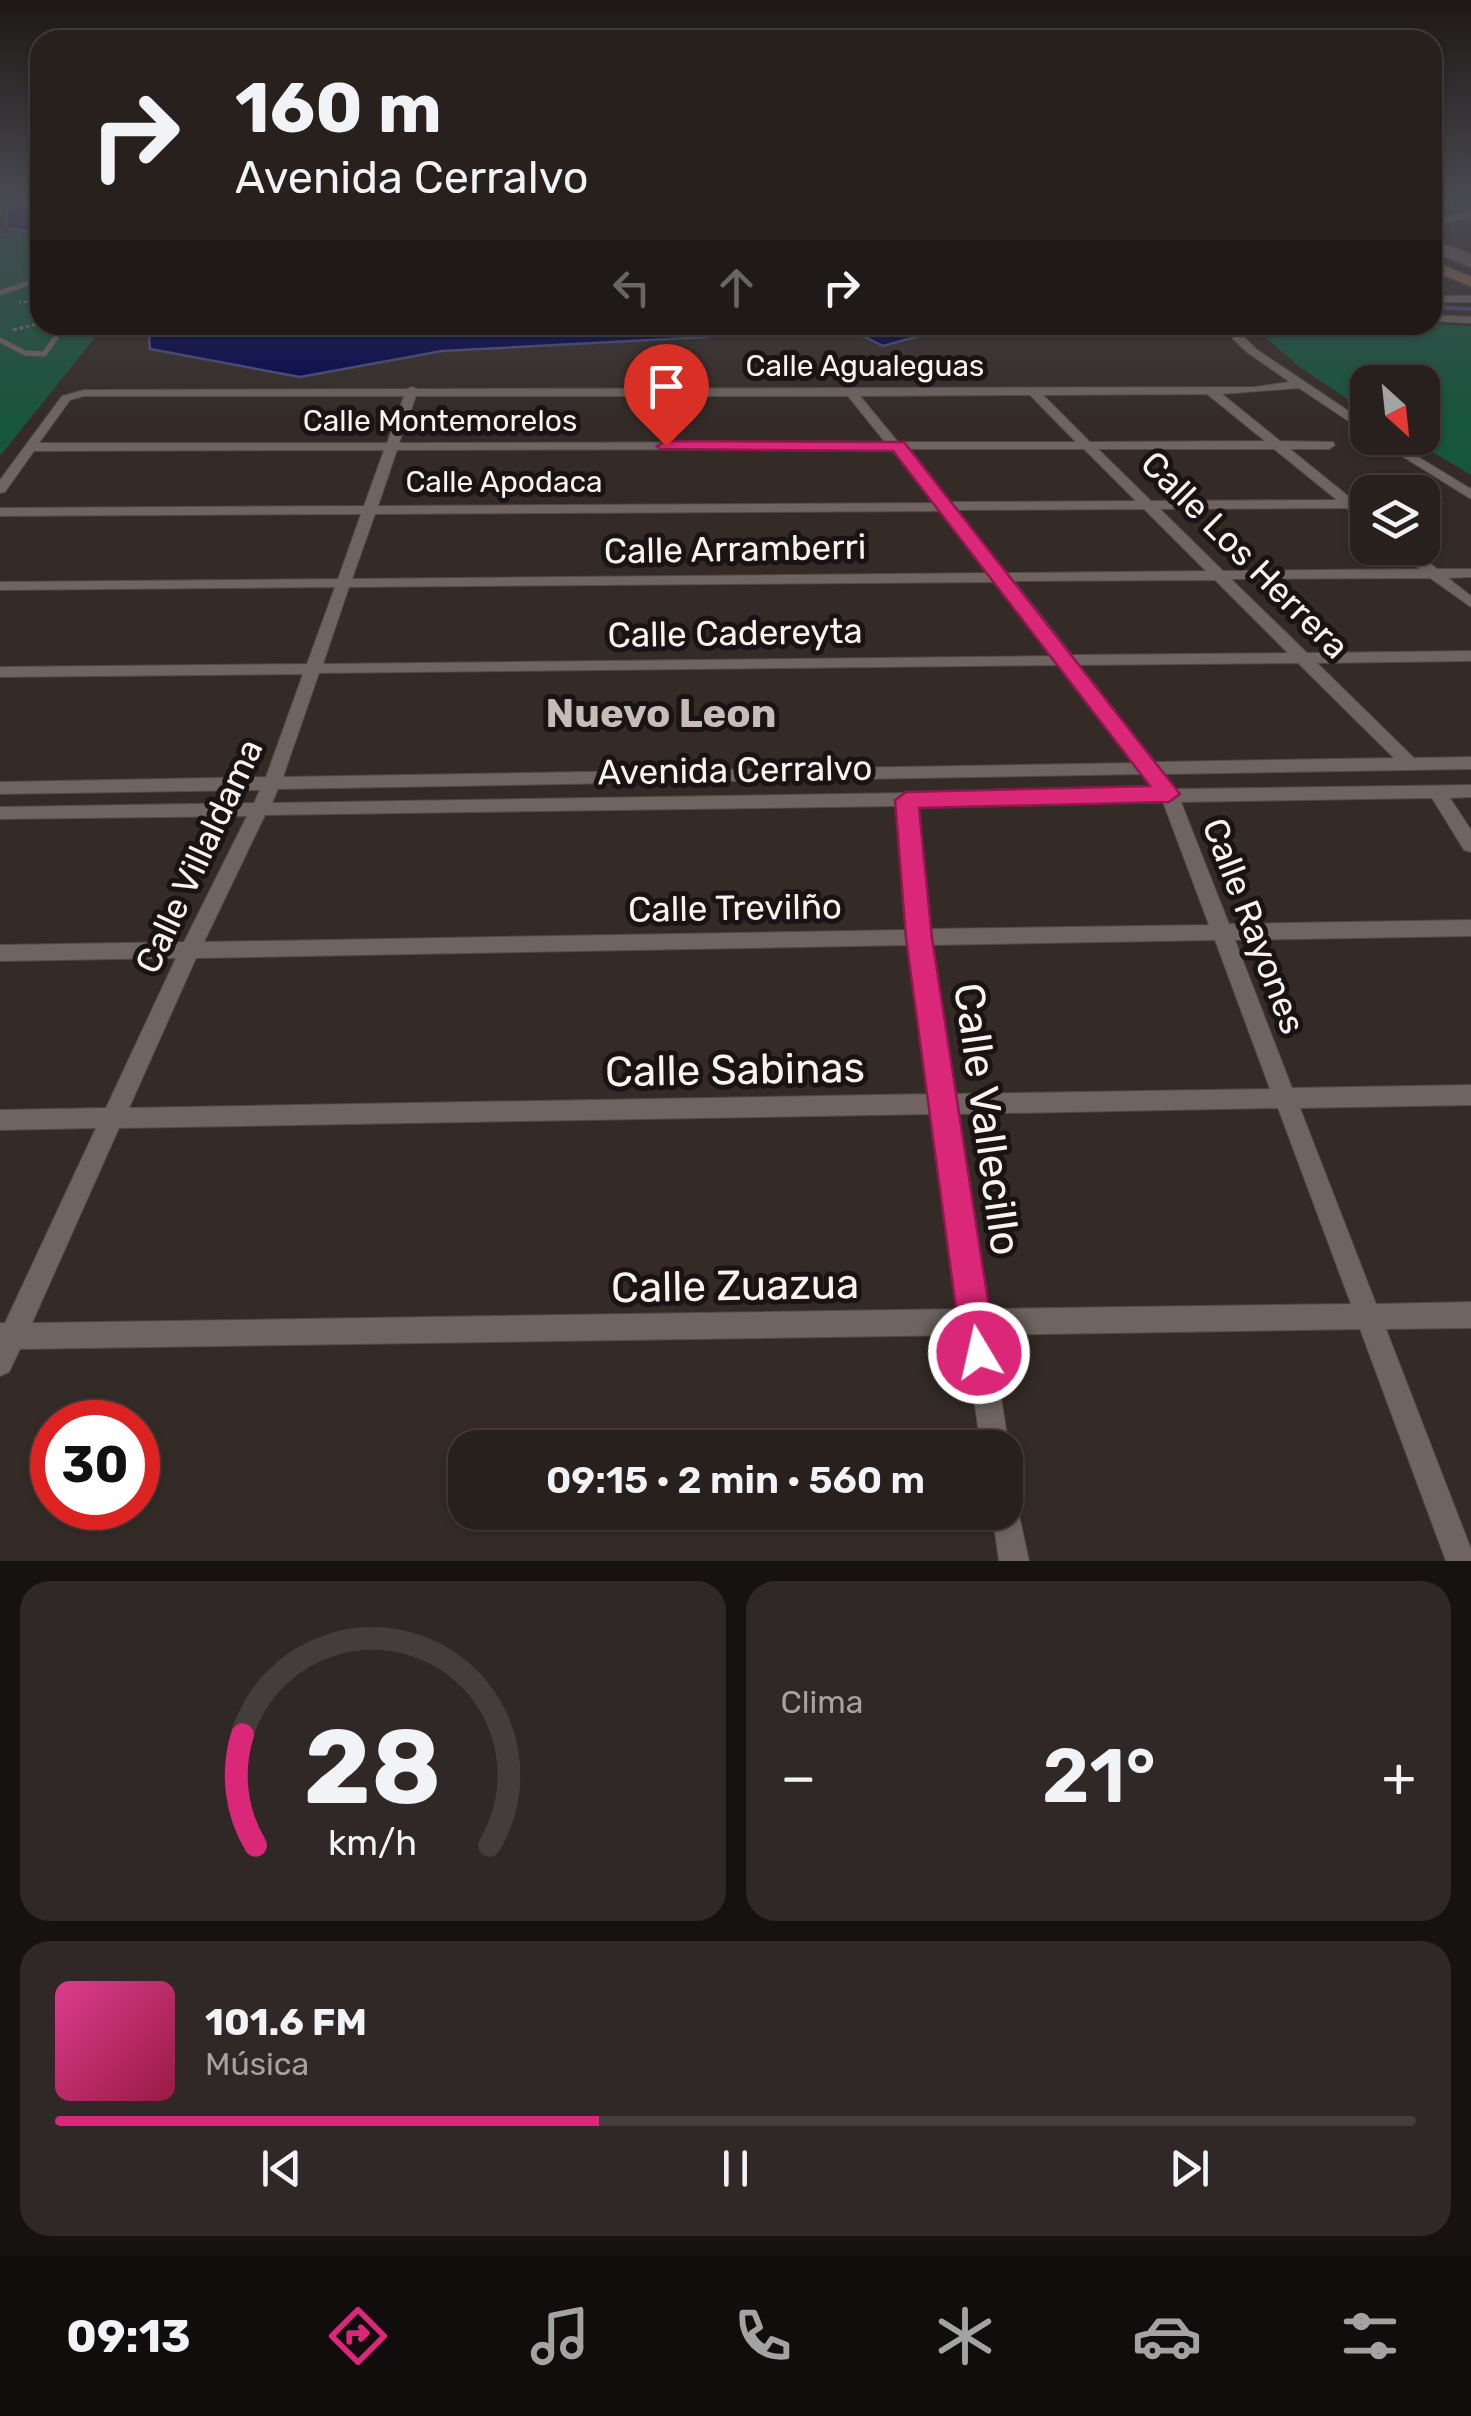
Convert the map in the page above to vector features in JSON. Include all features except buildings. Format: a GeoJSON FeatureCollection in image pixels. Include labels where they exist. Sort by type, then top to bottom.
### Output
{"type":"FeatureCollection","features":[{"type":"Feature","properties":{"kind":"street"},"geometry":{"type":"LineString","coordinates":[[1442,299],[1471,299]]}},
{"type":"Feature","properties":{"kind":"street"},"geometry":{"type":"LineString","coordinates":[[1442,319],[1471,320]]}},
{"type":"Feature","properties":{"kind":"street"},"geometry":{"type":"LineString","coordinates":[[1238,335],[1296,385],[1350,419]]}},
{"type":"Feature","properties":{"kind":"street","name":"Calle Agualeguas"},"geometry":{"type":"LineString","coordinates":[[30,448],[73,395],[412,390],[1211,391],[1296,385]]}},
{"type":"Feature","properties":{"kind":"street","name":"Calle Villaldama"},"geometry":{"type":"LineString","coordinates":[[0,1362],[6,1336],[116,1117],[191,947],[272,784],[347,583],[412,390]]}},
{"type":"Feature","properties":{"kind":"street","name":"Calle Rayones"},"geometry":{"type":"LineString","coordinates":[[850,391],[1003,577],[1169,794],[1461,1561]]}},
{"type":"Feature","properties":{"kind":"street"},"geometry":{"type":"LineString","coordinates":[[1211,391],[1350,503]]}},
{"type":"Feature","properties":{"kind":"street","name":"Calle Los Herrera"},"geometry":{"type":"LineString","coordinates":[[1033,392],[1410,764]]}},
{"type":"Feature","properties":{"kind":"street","name":"Calle Montemorelos"},"geometry":{"type":"LineString","coordinates":[[30,448],[1329,444]]}},
{"type":"Feature","properties":{"kind":"street"},"geometry":{"type":"LineString","coordinates":[[0,489],[30,448]]}},
{"type":"Feature","properties":{"kind":"street"},"geometry":{"type":"LineString","coordinates":[[1407,455],[1471,495]]}},
{"type":"Feature","properties":{"kind":"street","name":"Calle Apodaca"},"geometry":{"type":"LineString","coordinates":[[0,512],[1350,504]]}},
{"type":"Feature","properties":{"kind":"street"},"geometry":{"type":"LineString","coordinates":[[1422,565],[1471,604]]}},
{"type":"Feature","properties":{"kind":"street","name":"Calle Arramberri"},"geometry":{"type":"LineString","coordinates":[[0,586],[1471,574]]}},
{"type":"Feature","properties":{"kind":"street","name":"Calle Cadereyta"},"geometry":{"type":"LineString","coordinates":[[0,672],[1471,656]]}},
{"type":"Feature","properties":{"kind":"street","name":"Avenida Cerralvo"},"geometry":{"type":"LineString","coordinates":[[0,788],[1471,764]]}},
{"type":"Feature","properties":{"kind":"street"},"geometry":{"type":"LineString","coordinates":[[1437,791],[1471,845]]}},
{"type":"Feature","properties":{"kind":"street","name":"Avenida Cerralvo"},"geometry":{"type":"LineString","coordinates":[[0,813],[1471,791]]}},
{"type":"Feature","properties":{"kind":"street","name":"Calle Vallecillo"},"geometry":{"type":"LineString","coordinates":[[906,800],[919,938],[992,1430]]}},
{"type":"Feature","properties":{"kind":"street","name":"Calle Trevilño"},"geometry":{"type":"LineString","coordinates":[[0,953],[1471,928]]}},
{"type":"Feature","properties":{"kind":"street","name":"Calle Sabinas"},"geometry":{"type":"LineString","coordinates":[[0,1120],[1471,1095]]}},
{"type":"Feature","properties":{"kind":"street","name":"Calle Zuazua"},"geometry":{"type":"LineString","coordinates":[[6,1336],[1471,1315]]}},
{"type":"Feature","properties":{"kind":"street"},"geometry":{"type":"LineString","coordinates":[[1009,1530],[1014,1561]]}},
{"type":"Feature","properties":{"kind":"lane"},"geometry":{"type":"LineString","coordinates":[[0,293],[30,282]]}},
{"type":"Feature","properties":{"kind":"lane"},"geometry":{"type":"LineString","coordinates":[[0,337],[25,353],[44,354],[58,335]]}},
{"type":"Feature","properties":{"kind":"path"},"geometry":{"type":"LineString","coordinates":[[8,300],[30,303]]}},
{"type":"Feature","properties":{"kind":"path"},"geometry":{"type":"LineString","coordinates":[[0,337],[30,327]]}},
{"type":"Feature","properties":{"kind":"green space"},"geometry":{"type":"Polygon","coordinates":[[[0,274],[30,274],[30,335],[97,335],[0,456],[0,274]]]}},
{"type":"Feature","properties":{"kind":"green space"},"geometry":{"type":"Polygon","coordinates":[[[1442,324],[1471,326],[1471,475],[1437,455],[1440,365],[1350,365],[1350,401],[1298,366],[1263,335],[1442,335],[1442,324]]]}},
{"type":"Feature","properties":{"kind":"shaded area"},"geometry":{"type":"Polygon","coordinates":[[[149,335],[712,335],[442,351],[300,377],[150,349],[149,335]]]}},
{"type":"Feature","properties":{"kind":"shaded area"},"geometry":{"type":"Polygon","coordinates":[[[861,335],[919,336],[883,346],[861,335]]]}},
{"type":"Feature","properties":{"kind":"waterway"},"geometry":{"type":"LineString","coordinates":[[1442,308],[1471,309]]}},
{"type":"Feature","properties":{"kind":"district","name":"Nuevo Leon"},"geometry":{"type":"Point","coordinates":[661,713]}},
{"type":"Feature","properties":{"kind":"route"},"geometry":{"type":"LineString","coordinates":[[666,446],[898,446],[1169,794],[906,800],[919,938],[979,1353]]}}]}
